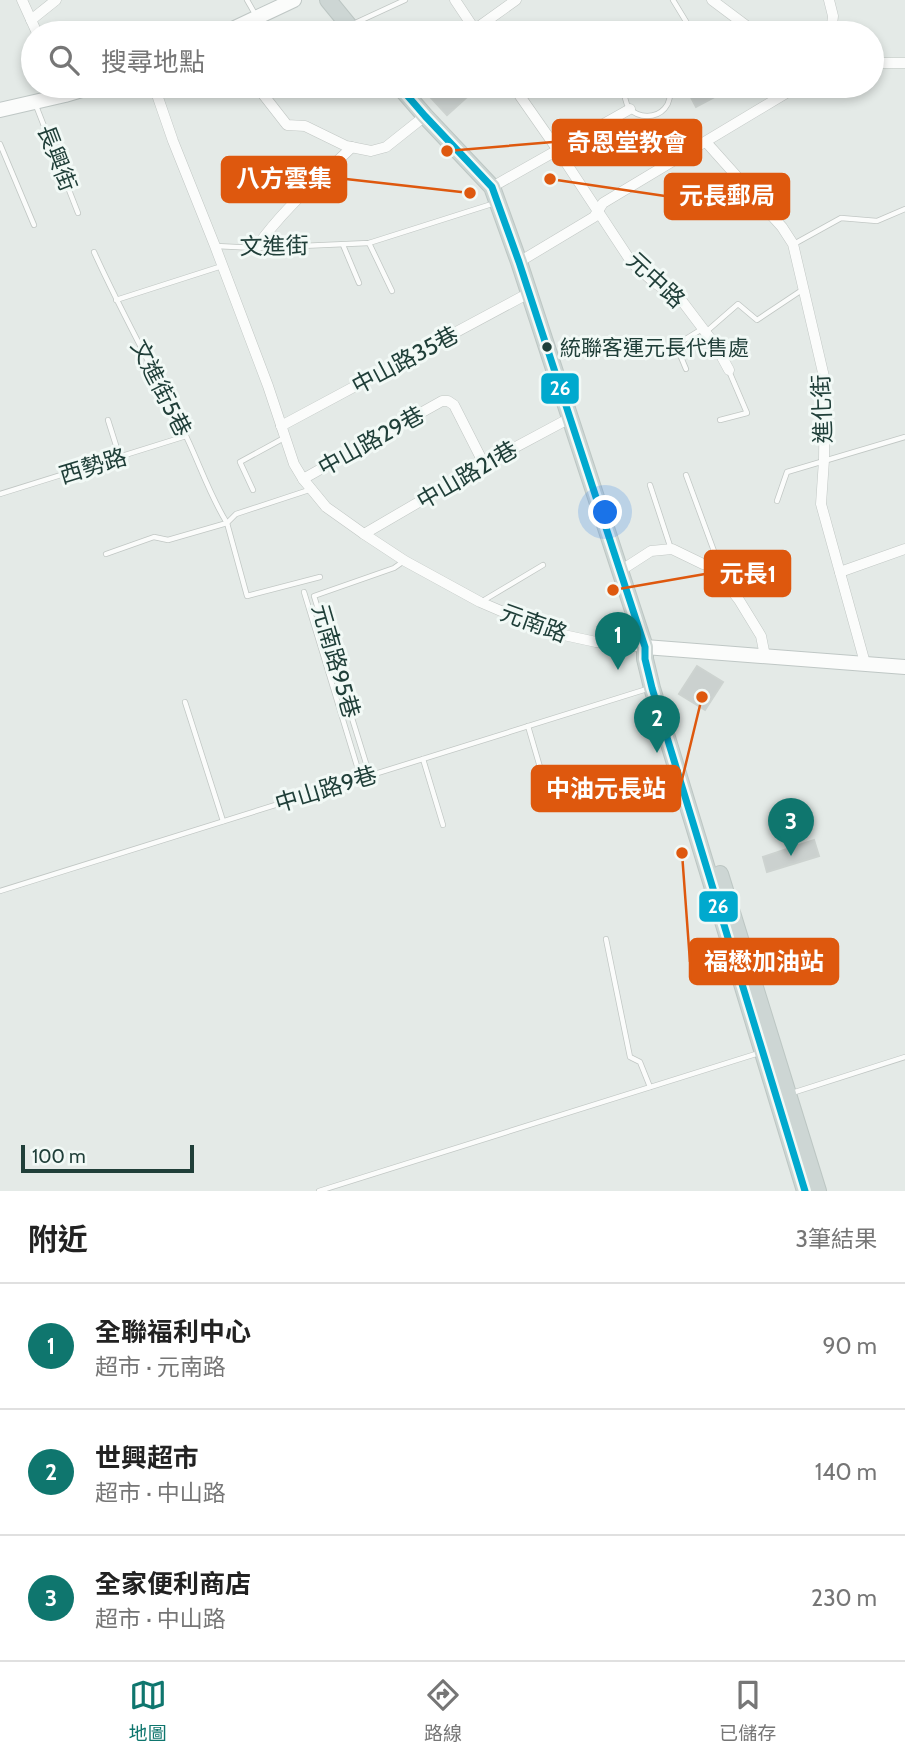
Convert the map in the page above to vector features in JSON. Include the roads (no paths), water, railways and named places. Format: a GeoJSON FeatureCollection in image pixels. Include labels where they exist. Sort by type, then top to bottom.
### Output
{"type":"FeatureCollection","features":[{"type":"Feature","properties":{"kind":"main road"},"geometry":{"type":"LineString","coordinates":[[328,0],[345,21]]}},
{"type":"Feature","properties":{"kind":"main road"},"geometry":{"type":"LineString","coordinates":[[412,98],[495,195],[645,647],[652,688],[768,1051],[818,1191]]}},
{"type":"Feature","properties":{"kind":"main road"},"geometry":{"type":"LineString","coordinates":[[645,647],[655,663],[768,1051]]}},
{"type":"Feature","properties":{"kind":"main road"},"geometry":{"type":"LineString","coordinates":[[783,1097],[806,1191]]}},
{"type":"Feature","properties":{"kind":"street"},"geometry":{"type":"LineString","coordinates":[[22,0],[31,20],[56,0]]}},
{"type":"Feature","properties":{"kind":"street"},"geometry":{"type":"LineString","coordinates":[[251,21],[295,0]]}},
{"type":"Feature","properties":{"kind":"street"},"geometry":{"type":"LineString","coordinates":[[455,0],[467,21]]}},
{"type":"Feature","properties":{"kind":"street"},"geometry":{"type":"LineString","coordinates":[[488,21],[516,0]]}},
{"type":"Feature","properties":{"kind":"street"},"geometry":{"type":"LineString","coordinates":[[712,0],[740,21]]}},
{"type":"Feature","properties":{"kind":"street"},"geometry":{"type":"LineString","coordinates":[[829,0],[832,21]]}},
{"type":"Feature","properties":{"kind":"street"},"geometry":{"type":"LineString","coordinates":[[884,63],[905,62]]}},
{"type":"Feature","properties":{"kind":"street"},"geometry":{"type":"LineString","coordinates":[[0,110],[44,98]]}},
{"type":"Feature","properties":{"kind":"street","name":"文進街"},"geometry":{"type":"LineString","coordinates":[[158,98],[215,246]]}},
{"type":"Feature","properties":{"kind":"street"},"geometry":{"type":"LineString","coordinates":[[266,98],[287,125],[305,126],[346,146],[371,150],[386,146],[425,116]]}},
{"type":"Feature","properties":{"kind":"street","name":"元中路"},"geometry":{"type":"LineString","coordinates":[[521,98],[632,263],[682,301],[716,346],[729,370]]}},
{"type":"Feature","properties":{"kind":"street"},"geometry":{"type":"LineString","coordinates":[[519,262],[594,217],[603,203],[778,98]]}},
{"type":"Feature","properties":{"kind":"street"},"geometry":{"type":"LineString","coordinates":[[495,195],[557,149],[630,109]]}},
{"type":"Feature","properties":{"kind":"street","name":"進化街"},"geometry":{"type":"LineString","coordinates":[[706,142],[782,227],[793,244],[825,381],[821,505],[865,663]]}},
{"type":"Feature","properties":{"kind":"street"},"geometry":{"type":"LineString","coordinates":[[256,248],[292,206],[352,147]]}},
{"type":"Feature","properties":{"kind":"street"},"geometry":{"type":"LineString","coordinates":[[215,246],[281,426]]}},
{"type":"Feature","properties":{"kind":"street","name":"中山路35巷"},"geometry":{"type":"LineString","coordinates":[[281,426],[529,293]]}},
{"type":"Feature","properties":{"kind":"street","name":"中山路29巷"},"geometry":{"type":"LineString","coordinates":[[303,479],[442,401],[449,401],[454,405],[484,464]]}},
{"type":"Feature","properties":{"kind":"street","name":"中山路21巷"},"geometry":{"type":"LineString","coordinates":[[364,534],[484,464],[570,418]]}},
{"type":"Feature","properties":{"kind":"street","name":"元南路"},"geometry":{"type":"LineString","coordinates":[[281,426],[294,464],[326,507],[405,561],[480,602],[550,632],[596,642],[645,647],[905,667]]}},
{"type":"Feature","properties":{"kind":"street"},"geometry":{"type":"LineString","coordinates":[[620,570],[651,551],[672,549],[714,566],[761,636],[765,656]]}},
{"type":"Feature","properties":{"kind":"street"},"geometry":{"type":"LineString","coordinates":[[840,572],[905,549]]}},
{"type":"Feature","properties":{"kind":"lane"},"geometry":{"type":"LineString","coordinates":[[247,0],[258,18]]}},
{"type":"Feature","properties":{"kind":"lane"},"geometry":{"type":"LineString","coordinates":[[368,21],[405,0]]}},
{"type":"Feature","properties":{"kind":"lane"},"geometry":{"type":"LineString","coordinates":[[673,0],[686,21]]}},
{"type":"Feature","properties":{"kind":"lane"},"geometry":{"type":"LineString","coordinates":[[625,98],[630,109],[637,115],[646,117],[663,110],[670,98]]}},
{"type":"Feature","properties":{"kind":"lane","name":"長興街"},"geometry":{"type":"LineString","coordinates":[[35,102],[78,214]]}},
{"type":"Feature","properties":{"kind":"lane"},"geometry":{"type":"LineString","coordinates":[[0,144],[34,225]]}},
{"type":"Feature","properties":{"kind":"lane","name":"文進街"},"geometry":{"type":"LineString","coordinates":[[215,246],[256,248],[369,243],[495,195]]}},
{"type":"Feature","properties":{"kind":"lane"},"geometry":{"type":"LineString","coordinates":[[793,244],[841,218],[877,221],[905,209]]}},
{"type":"Feature","properties":{"kind":"lane"},"geometry":{"type":"LineString","coordinates":[[369,243],[392,291]]}},
{"type":"Feature","properties":{"kind":"lane"},"geometry":{"type":"LineString","coordinates":[[343,245],[359,283]]}},
{"type":"Feature","properties":{"kind":"lane","name":"文進街5巷"},"geometry":{"type":"LineString","coordinates":[[94,252],[186,436],[216,506],[227,523],[247,596],[320,577]]}},
{"type":"Feature","properties":{"kind":"lane"},"geometry":{"type":"LineString","coordinates":[[116,300],[223,266]]}},
{"type":"Feature","properties":{"kind":"lane"},"geometry":{"type":"LineString","coordinates":[[686,369],[676,345],[704,330],[738,304],[757,320],[803,289]]}},
{"type":"Feature","properties":{"kind":"lane"},"geometry":{"type":"LineString","coordinates":[[720,420],[747,413],[729,370]]}},
{"type":"Feature","properties":{"kind":"lane"},"geometry":{"type":"LineString","coordinates":[[108,420],[120,458]]}},
{"type":"Feature","properties":{"kind":"lane","name":"西勢路"},"geometry":{"type":"LineString","coordinates":[[0,494],[186,436]]}},
{"type":"Feature","properties":{"kind":"lane"},"geometry":{"type":"LineString","coordinates":[[777,501],[787,472],[905,437]]}},
{"type":"Feature","properties":{"kind":"lane"},"geometry":{"type":"LineString","coordinates":[[253,490],[240,462],[285,438]]}},
{"type":"Feature","properties":{"kind":"lane"},"geometry":{"type":"LineString","coordinates":[[686,475],[718,562],[714,566]]}},
{"type":"Feature","properties":{"kind":"lane"},"geometry":{"type":"LineString","coordinates":[[650,485],[672,549]]}},
{"type":"Feature","properties":{"kind":"lane"},"geometry":{"type":"LineString","coordinates":[[106,554],[154,537],[168,540],[227,523],[236,514],[312,489]]}},
{"type":"Feature","properties":{"kind":"lane","name":"元南路95巷"},"geometry":{"type":"LineString","coordinates":[[370,776],[314,596],[394,568],[405,561]]}},
{"type":"Feature","properties":{"kind":"lane"},"geometry":{"type":"LineString","coordinates":[[480,602],[543,565]]}},
{"type":"Feature","properties":{"kind":"lane"},"geometry":{"type":"LineString","coordinates":[[304,592],[361,779]]}},
{"type":"Feature","properties":{"kind":"lane","name":"中山路9巷"},"geometry":{"type":"LineString","coordinates":[[0,891],[652,688]]}},
{"type":"Feature","properties":{"kind":"lane"},"geometry":{"type":"LineString","coordinates":[[186,702],[223,821]]}},
{"type":"Feature","properties":{"kind":"lane"},"geometry":{"type":"LineString","coordinates":[[528,726],[550,798]]}},
{"type":"Feature","properties":{"kind":"lane"},"geometry":{"type":"LineString","coordinates":[[423,759],[443,825]]}},
{"type":"Feature","properties":{"kind":"lane"},"geometry":{"type":"LineString","coordinates":[[606,939],[630,1057],[640,1062],[650,1087]]}},
{"type":"Feature","properties":{"kind":"lane"},"geometry":{"type":"LineString","coordinates":[[319,1191],[768,1051]]}},
{"type":"Feature","properties":{"kind":"lane"},"geometry":{"type":"LineString","coordinates":[[783,1097],[905,1057]]}},
{"type":"Feature","properties":{"kind":"place","name":"奇恩堂教會"},"geometry":{"type":"Point","coordinates":[447,151]}},
{"type":"Feature","properties":{"kind":"place","name":"元長郵局"},"geometry":{"type":"Point","coordinates":[550,179]}},
{"type":"Feature","properties":{"kind":"place","name":"八方雲集"},"geometry":{"type":"Point","coordinates":[470,193]}},
{"type":"Feature","properties":{"kind":"place","name":"統聯客運元長代售處"},"geometry":{"type":"Point","coordinates":[547,347]}},
{"type":"Feature","properties":{"kind":"place","name":"元長1"},"geometry":{"type":"Point","coordinates":[613,590]}},
{"type":"Feature","properties":{"kind":"place","name":"全聯福利中心"},"geometry":{"type":"Point","coordinates":[618,670]}},
{"type":"Feature","properties":{"kind":"place","name":"中油元長站"},"geometry":{"type":"Point","coordinates":[702,697]}},
{"type":"Feature","properties":{"kind":"place","name":"世興超市"},"geometry":{"type":"Point","coordinates":[657,753]}},
{"type":"Feature","properties":{"kind":"place","name":"福懋加油站"},"geometry":{"type":"Point","coordinates":[682,853]}},
{"type":"Feature","properties":{"kind":"place","name":"全家便利商店"},"geometry":{"type":"Point","coordinates":[791,856]}}]}
